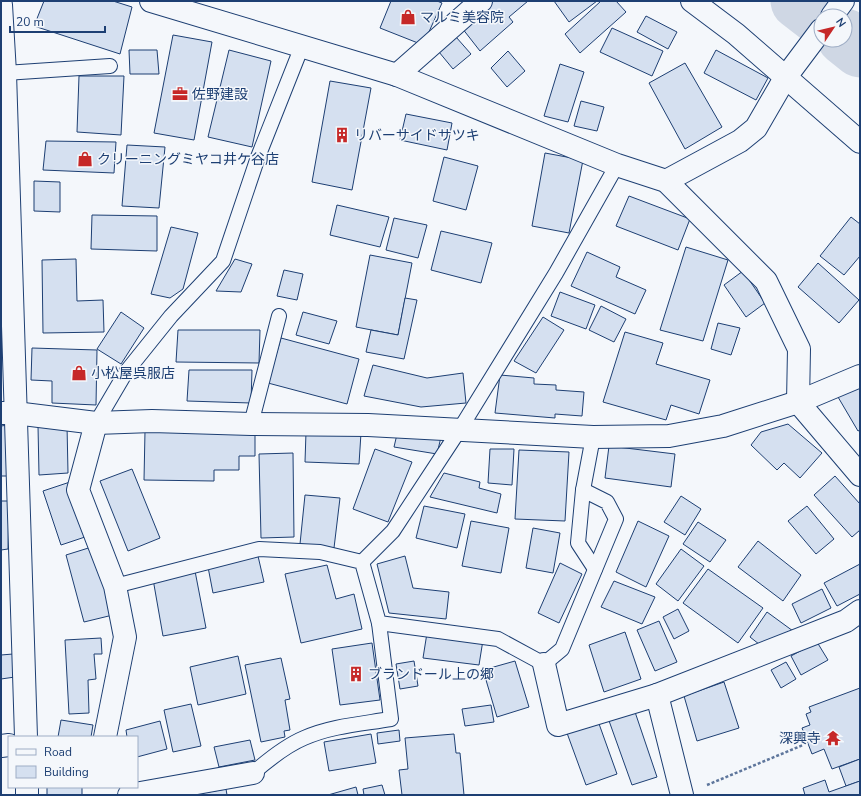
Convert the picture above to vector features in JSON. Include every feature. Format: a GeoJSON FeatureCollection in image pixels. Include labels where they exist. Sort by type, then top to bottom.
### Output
{"type":"FeatureCollection","features":[{"type":"Feature","properties":{"kind":"street"},"geometry":{"type":"LineString","coordinates":[[151,1],[397,75],[618,165],[666,181],[766,281],[799,349],[798,402],[860,475]]}},
{"type":"Feature","properties":{"kind":"street"},"geometry":{"type":"LineString","coordinates":[[397,75],[481,1]]}},
{"type":"Feature","properties":{"kind":"street"},"geometry":{"type":"LineString","coordinates":[[692,1],[736,34],[860,142]]}},
{"type":"Feature","properties":{"kind":"street"},"geometry":{"type":"LineString","coordinates":[[1,5],[5,73],[8,413],[26,736]]}},
{"type":"Feature","properties":{"kind":"street"},"geometry":{"type":"LineString","coordinates":[[666,181],[740,141],[756,128],[785,78],[813,41]]}},
{"type":"Feature","properties":{"kind":"street"},"geometry":{"type":"LineString","coordinates":[[8,413],[96,423],[152,421],[368,425],[593,437],[669,436],[723,426],[798,402],[860,376]]}},
{"type":"Feature","properties":{"kind":"street"},"geometry":{"type":"LineString","coordinates":[[96,423],[78,490],[115,586],[125,636],[104,736]]}},
{"type":"Feature","properties":{"kind":"street"},"geometry":{"type":"LineString","coordinates":[[544,664],[558,725],[657,695],[846,621],[860,611]]}},
{"type":"Feature","properties":{"kind":"street"},"geometry":{"type":"LineString","coordinates":[[657,695],[682,795]]}},
{"type":"Feature","properties":{"kind":"street"},"geometry":{"type":"LineString","coordinates":[[129,795],[253,773]]}},
{"type":"Feature","properties":{"kind":"lane"},"geometry":{"type":"LineString","coordinates":[[96,423],[126,372],[171,316],[223,261],[258,157],[302,46]]}},
{"type":"Feature","properties":{"kind":"lane"},"geometry":{"type":"LineString","coordinates":[[5,73],[110,66]]}},
{"type":"Feature","properties":{"kind":"lane"},"geometry":{"type":"LineString","coordinates":[[362,562],[393,531],[460,430],[556,273],[618,165]]}},
{"type":"Feature","properties":{"kind":"lane"},"geometry":{"type":"LineString","coordinates":[[251,424],[278,316]]}},
{"type":"Feature","properties":{"kind":"lane"},"geometry":{"type":"LineString","coordinates":[[593,437],[584,490],[578,543],[595,569]]}},
{"type":"Feature","properties":{"kind":"lane"},"geometry":{"type":"LineString","coordinates":[[379,622],[498,639],[544,664],[562,649],[616,519],[607,502],[584,490]]}},
{"type":"Feature","properties":{"kind":"lane"},"geometry":{"type":"LineString","coordinates":[[115,586],[259,549],[320,552],[362,562]]}},
{"type":"Feature","properties":{"kind":"lane"},"geometry":{"type":"LineString","coordinates":[[253,773],[274,756],[303,738],[337,727],[391,719],[379,622],[362,562]]}},
{"type":"Feature","properties":{"kind":"path"},"geometry":{"type":"LineString","coordinates":[[704,786],[803,745]]}},
{"type":"Feature","properties":{"kind":"building"},"geometry":{"type":"Polygon","coordinates":[[[44,1],[113,1],[132,7],[120,54],[34,26],[44,1]]]}},
{"type":"Feature","properties":{"kind":"building"},"geometry":{"type":"Polygon","coordinates":[[[391,1],[437,1],[442,3],[423,45],[380,28],[391,1]]]}},
{"type":"Feature","properties":{"kind":"building"},"geometry":{"type":"Polygon","coordinates":[[[492,1],[528,1],[509,17],[513,22],[480,51],[462,28],[492,1]]]}},
{"type":"Feature","properties":{"kind":"building"},"geometry":{"type":"Polygon","coordinates":[[[554,1],[597,1],[569,22],[554,1]]]}},
{"type":"Feature","properties":{"kind":"building"},"geometry":{"type":"Polygon","coordinates":[[[601,1],[616,1],[626,12],[580,53],[565,34],[601,1]]]}},
{"type":"Feature","properties":{"kind":"building"},"geometry":{"type":"Polygon","coordinates":[[[646,16],[677,32],[668,49],[637,32],[646,16]]]}},
{"type":"Feature","properties":{"kind":"building"},"geometry":{"type":"Polygon","coordinates":[[[612,28],[663,51],[652,76],[600,52],[612,28]]]}},
{"type":"Feature","properties":{"kind":"building"},"geometry":{"type":"Polygon","coordinates":[[[173,35],[212,42],[194,140],[154,133],[173,35]]]}},
{"type":"Feature","properties":{"kind":"building"},"geometry":{"type":"Polygon","coordinates":[[[456,37],[471,54],[453,69],[439,52],[456,37]]]}},
{"type":"Feature","properties":{"kind":"building"},"geometry":{"type":"Polygon","coordinates":[[[129,50],[157,50],[159,74],[130,74],[129,50]]]}},
{"type":"Feature","properties":{"kind":"building"},"geometry":{"type":"Polygon","coordinates":[[[229,50],[271,61],[252,147],[208,137],[229,50]]]}},
{"type":"Feature","properties":{"kind":"building"},"geometry":{"type":"Polygon","coordinates":[[[716,50],[768,78],[756,100],[704,73],[716,50]]]}},
{"type":"Feature","properties":{"kind":"building"},"geometry":{"type":"Polygon","coordinates":[[[508,51],[525,71],[507,87],[491,68],[508,51]]]}},
{"type":"Feature","properties":{"kind":"building"},"geometry":{"type":"Polygon","coordinates":[[[685,63],[722,127],[685,149],[649,83],[685,63]]]}},
{"type":"Feature","properties":{"kind":"building"},"geometry":{"type":"Polygon","coordinates":[[[560,64],[584,72],[568,122],[544,116],[560,64]]]}},
{"type":"Feature","properties":{"kind":"building"},"geometry":{"type":"Polygon","coordinates":[[[79,76],[124,76],[121,135],[77,132],[79,76]]]}},
{"type":"Feature","properties":{"kind":"building","name":"リバーサイドサツキ"},"geometry":{"type":"Polygon","coordinates":[[[330,81],[371,88],[352,190],[312,182],[330,81]]]}},
{"type":"Feature","properties":{"kind":"building"},"geometry":{"type":"Polygon","coordinates":[[[581,101],[604,107],[597,131],[574,126],[581,101]]]}},
{"type":"Feature","properties":{"kind":"building"},"geometry":{"type":"Polygon","coordinates":[[[406,114],[452,123],[447,150],[400,140],[406,114]]]}},
{"type":"Feature","properties":{"kind":"building"},"geometry":{"type":"Polygon","coordinates":[[[46,141],[116,142],[114,173],[43,170],[46,141]]]}},
{"type":"Feature","properties":{"kind":"building"},"geometry":{"type":"Polygon","coordinates":[[[127,145],[165,147],[159,208],[122,206],[127,145]]]}},
{"type":"Feature","properties":{"kind":"building"},"geometry":{"type":"Polygon","coordinates":[[[545,153],[583,160],[569,233],[532,226],[545,153]]]}},
{"type":"Feature","properties":{"kind":"building"},"geometry":{"type":"Polygon","coordinates":[[[444,157],[478,166],[466,210],[433,201],[444,157]]]}},
{"type":"Feature","properties":{"kind":"building"},"geometry":{"type":"Polygon","coordinates":[[[34,181],[60,182],[60,212],[34,211],[34,181]]]}},
{"type":"Feature","properties":{"kind":"building"},"geometry":{"type":"Polygon","coordinates":[[[629,196],[690,219],[678,250],[616,226],[629,196]]]}},
{"type":"Feature","properties":{"kind":"building"},"geometry":{"type":"Polygon","coordinates":[[[337,205],[389,217],[380,247],[330,235],[337,205]]]}},
{"type":"Feature","properties":{"kind":"building"},"geometry":{"type":"Polygon","coordinates":[[[92,215],[157,216],[157,251],[91,249],[92,215]]]}},
{"type":"Feature","properties":{"kind":"building"},"geometry":{"type":"Polygon","coordinates":[[[851,217],[860,224],[860,256],[844,275],[820,256],[851,217]]]}},
{"type":"Feature","properties":{"kind":"building"},"geometry":{"type":"Polygon","coordinates":[[[394,218],[427,225],[418,258],[386,250],[394,218]]]}},
{"type":"Feature","properties":{"kind":"building"},"geometry":{"type":"Polygon","coordinates":[[[171,227],[198,233],[183,289],[170,298],[151,294],[171,227]]]}},
{"type":"Feature","properties":{"kind":"building"},"geometry":{"type":"Polygon","coordinates":[[[441,231],[492,243],[481,283],[431,270],[441,231]]]}},
{"type":"Feature","properties":{"kind":"building"},"geometry":{"type":"Polygon","coordinates":[[[686,247],[728,260],[703,341],[660,330],[686,247]]]}},
{"type":"Feature","properties":{"kind":"building"},"geometry":{"type":"Polygon","coordinates":[[[587,252],[620,267],[616,277],[646,290],[635,314],[571,286],[587,252]]]}},
{"type":"Feature","properties":{"kind":"building"},"geometry":{"type":"Polygon","coordinates":[[[370,255],[412,263],[398,335],[356,327],[370,255]]]}},
{"type":"Feature","properties":{"kind":"building"},"geometry":{"type":"Polygon","coordinates":[[[76,259],[77,301],[103,300],[104,332],[43,333],[42,260],[76,259]]]}},
{"type":"Feature","properties":{"kind":"building"},"geometry":{"type":"Polygon","coordinates":[[[235,259],[252,264],[241,292],[216,291],[235,259]]]}},
{"type":"Feature","properties":{"kind":"building"},"geometry":{"type":"Polygon","coordinates":[[[818,263],[859,300],[839,323],[798,287],[818,263]]]}},
{"type":"Feature","properties":{"kind":"building"},"geometry":{"type":"Polygon","coordinates":[[[284,270],[303,274],[297,300],[277,296],[284,270]]]}},
{"type":"Feature","properties":{"kind":"building"},"geometry":{"type":"Polygon","coordinates":[[[743,271],[765,303],[746,317],[724,285],[743,271]]]}},
{"type":"Feature","properties":{"kind":"building"},"geometry":{"type":"Polygon","coordinates":[[[560,292],[595,305],[586,329],[551,316],[560,292]]]}},
{"type":"Feature","properties":{"kind":"building"},"geometry":{"type":"Polygon","coordinates":[[[405,298],[417,300],[404,359],[366,352],[371,330],[398,335],[405,298]]]}},
{"type":"Feature","properties":{"kind":"building"},"geometry":{"type":"Polygon","coordinates":[[[601,306],[626,319],[614,342],[589,330],[601,306]]]}},
{"type":"Feature","properties":{"kind":"building"},"geometry":{"type":"Polygon","coordinates":[[[121,312],[144,328],[121,364],[97,349],[121,312]]]}},
{"type":"Feature","properties":{"kind":"building"},"geometry":{"type":"Polygon","coordinates":[[[303,312],[337,321],[329,344],[296,335],[303,312]]]}},
{"type":"Feature","properties":{"kind":"building"},"geometry":{"type":"Polygon","coordinates":[[[543,317],[564,330],[536,373],[514,361],[543,317]]]}},
{"type":"Feature","properties":{"kind":"building"},"geometry":{"type":"Polygon","coordinates":[[[718,323],[740,328],[731,355],[711,349],[718,323]]]}},
{"type":"Feature","properties":{"kind":"building"},"geometry":{"type":"Polygon","coordinates":[[[178,330],[260,330],[259,363],[176,362],[178,330]]]}},
{"type":"Feature","properties":{"kind":"building"},"geometry":{"type":"Polygon","coordinates":[[[625,332],[663,343],[656,364],[710,380],[699,414],[671,405],[666,420],[603,402],[625,332]]]}},
{"type":"Feature","properties":{"kind":"building"},"geometry":{"type":"Polygon","coordinates":[[[281,338],[359,359],[347,404],[268,383],[281,338]]]}},
{"type":"Feature","properties":{"kind":"building"},"geometry":{"type":"Polygon","coordinates":[[[32,348],[97,350],[96,405],[52,403],[52,381],[31,380],[32,348]]]}},
{"type":"Feature","properties":{"kind":"building"},"geometry":{"type":"Polygon","coordinates":[[[373,365],[427,378],[463,373],[466,403],[421,407],[364,396],[373,365]]]}},
{"type":"Feature","properties":{"kind":"building"},"geometry":{"type":"Polygon","coordinates":[[[189,370],[252,370],[251,403],[187,401],[189,370]]]}},
{"type":"Feature","properties":{"kind":"building"},"geometry":{"type":"Polygon","coordinates":[[[500,375],[534,378],[534,384],[556,385],[556,390],[584,392],[582,416],[555,414],[555,418],[495,413],[500,375]]]}},
{"type":"Feature","properties":{"kind":"building"},"geometry":{"type":"Polygon","coordinates":[[[860,384],[860,430],[858,431],[838,397],[860,384]]]}},
{"type":"Feature","properties":{"kind":"building"},"geometry":{"type":"Polygon","coordinates":[[[788,424],[822,453],[800,478],[784,463],[777,470],[751,445],[761,432],[788,424]]]}},
{"type":"Feature","properties":{"kind":"building"},"geometry":{"type":"Polygon","coordinates":[[[8,425],[8,476],[1,476],[1,426],[8,425]]]}},
{"type":"Feature","properties":{"kind":"building"},"geometry":{"type":"Polygon","coordinates":[[[67,425],[68,473],[39,475],[38,426],[67,425]]]}},
{"type":"Feature","properties":{"kind":"building"},"geometry":{"type":"Polygon","coordinates":[[[398,430],[441,437],[437,454],[394,447],[398,430]]]}},
{"type":"Feature","properties":{"kind":"building"},"geometry":{"type":"Polygon","coordinates":[[[145,431],[255,433],[255,456],[239,456],[239,470],[214,470],[214,481],[144,480],[145,431]]]}},
{"type":"Feature","properties":{"kind":"building"},"geometry":{"type":"Polygon","coordinates":[[[306,432],[361,433],[359,464],[305,462],[306,432]]]}},
{"type":"Feature","properties":{"kind":"building"},"geometry":{"type":"Polygon","coordinates":[[[609,446],[675,454],[671,487],[605,478],[609,446]]]}},
{"type":"Feature","properties":{"kind":"building"},"geometry":{"type":"Polygon","coordinates":[[[375,449],[412,462],[388,522],[353,509],[375,449]]]}},
{"type":"Feature","properties":{"kind":"building"},"geometry":{"type":"Polygon","coordinates":[[[490,449],[514,449],[512,485],[488,483],[490,449]]]}},
{"type":"Feature","properties":{"kind":"building"},"geometry":{"type":"Polygon","coordinates":[[[519,450],[569,452],[565,521],[515,519],[519,450]]]}},
{"type":"Feature","properties":{"kind":"building"},"geometry":{"type":"Polygon","coordinates":[[[293,453],[294,537],[261,538],[259,454],[293,453]]]}},
{"type":"Feature","properties":{"kind":"building"},"geometry":{"type":"Polygon","coordinates":[[[132,469],[160,538],[128,551],[100,481],[132,469]]]}},
{"type":"Feature","properties":{"kind":"building"},"geometry":{"type":"Polygon","coordinates":[[[444,473],[480,482],[479,488],[501,494],[497,513],[430,497],[444,473]]]}},
{"type":"Feature","properties":{"kind":"building"},"geometry":{"type":"Polygon","coordinates":[[[835,476],[860,504],[860,530],[852,537],[814,495],[835,476]]]}},
{"type":"Feature","properties":{"kind":"building"},"geometry":{"type":"Polygon","coordinates":[[[73,481],[91,535],[61,545],[43,491],[73,481]]]}},
{"type":"Feature","properties":{"kind":"building"},"geometry":{"type":"Polygon","coordinates":[[[305,495],[340,498],[334,548],[300,544],[305,495]]]}},
{"type":"Feature","properties":{"kind":"building"},"geometry":{"type":"Polygon","coordinates":[[[681,496],[701,509],[685,535],[664,522],[681,496]]]}},
{"type":"Feature","properties":{"kind":"building"},"geometry":{"type":"Polygon","coordinates":[[[1,501],[9,501],[8,549],[1,550],[1,501]]]}},
{"type":"Feature","properties":{"kind":"building"},"geometry":{"type":"Polygon","coordinates":[[[424,506],[465,514],[457,548],[416,538],[424,506]]]}},
{"type":"Feature","properties":{"kind":"building"},"geometry":{"type":"Polygon","coordinates":[[[807,506],[834,539],[816,554],[788,521],[807,506]]]}},
{"type":"Feature","properties":{"kind":"building"},"geometry":{"type":"Polygon","coordinates":[[[471,521],[509,528],[501,573],[462,566],[471,521]]]}},
{"type":"Feature","properties":{"kind":"building"},"geometry":{"type":"Polygon","coordinates":[[[638,521],[669,536],[646,587],[616,572],[638,521]]]}},
{"type":"Feature","properties":{"kind":"building"},"geometry":{"type":"Polygon","coordinates":[[[698,522],[726,540],[710,562],[683,544],[698,522]]]}},
{"type":"Feature","properties":{"kind":"building"},"geometry":{"type":"Polygon","coordinates":[[[533,528],[560,533],[553,573],[526,568],[533,528]]]}},
{"type":"Feature","properties":{"kind":"building"},"geometry":{"type":"Polygon","coordinates":[[[758,541],[801,575],[783,601],[738,567],[758,541]]]}},
{"type":"Feature","properties":{"kind":"building"},"geometry":{"type":"Polygon","coordinates":[[[98,545],[117,614],[84,622],[66,555],[98,545]]]}},
{"type":"Feature","properties":{"kind":"building"},"geometry":{"type":"Polygon","coordinates":[[[681,549],[704,566],[678,601],[656,584],[681,549]]]}},
{"type":"Feature","properties":{"kind":"building"},"geometry":{"type":"Polygon","coordinates":[[[258,556],[264,582],[213,593],[208,567],[258,556]]]}},
{"type":"Feature","properties":{"kind":"building"},"geometry":{"type":"Polygon","coordinates":[[[405,556],[413,588],[449,592],[446,619],[389,613],[377,564],[405,556]]]}},
{"type":"Feature","properties":{"kind":"building"},"geometry":{"type":"Polygon","coordinates":[[[560,563],[582,574],[559,623],[538,613],[560,563]]]}},
{"type":"Feature","properties":{"kind":"building"},"geometry":{"type":"Polygon","coordinates":[[[860,564],[860,594],[837,606],[824,583],[860,564]]]}},
{"type":"Feature","properties":{"kind":"building"},"geometry":{"type":"Polygon","coordinates":[[[327,565],[336,599],[354,594],[362,629],[301,643],[285,574],[327,565]]]}},
{"type":"Feature","properties":{"kind":"building"},"geometry":{"type":"Polygon","coordinates":[[[708,569],[763,608],[738,643],[683,603],[708,569]]]}},
{"type":"Feature","properties":{"kind":"building"},"geometry":{"type":"Polygon","coordinates":[[[195,571],[206,628],[163,636],[153,579],[195,571]]]}},
{"type":"Feature","properties":{"kind":"building"},"geometry":{"type":"Polygon","coordinates":[[[614,581],[655,597],[642,624],[601,607],[614,581]]]}},
{"type":"Feature","properties":{"kind":"building"},"geometry":{"type":"Polygon","coordinates":[[[822,589],[831,608],[801,623],[792,604],[822,589]]]}},
{"type":"Feature","properties":{"kind":"building"},"geometry":{"type":"Polygon","coordinates":[[[678,609],[689,631],[674,639],[663,617],[678,609]]]}},
{"type":"Feature","properties":{"kind":"building"},"geometry":{"type":"Polygon","coordinates":[[[767,612],[793,631],[764,648],[750,637],[767,612]]]}},
{"type":"Feature","properties":{"kind":"building"},"geometry":{"type":"Polygon","coordinates":[[[659,621],[677,662],[655,671],[637,630],[659,621]]]}},
{"type":"Feature","properties":{"kind":"building"},"geometry":{"type":"Polygon","coordinates":[[[625,632],[641,679],[604,692],[589,645],[625,632]]]}},
{"type":"Feature","properties":{"kind":"building"},"geometry":{"type":"Polygon","coordinates":[[[427,633],[483,640],[479,665],[423,658],[427,633]]]}},
{"type":"Feature","properties":{"kind":"building"},"geometry":{"type":"Polygon","coordinates":[[[101,638],[102,654],[94,654],[96,679],[88,680],[89,713],[69,714],[65,640],[101,638]]]}},
{"type":"Feature","properties":{"kind":"building"},"geometry":{"type":"Polygon","coordinates":[[[817,642],[828,660],[801,675],[791,656],[817,642]]]}},
{"type":"Feature","properties":{"kind":"building","name":"ブランドール上の郷"},"geometry":{"type":"Polygon","coordinates":[[[372,643],[380,700],[340,705],[332,649],[372,643]]]}},
{"type":"Feature","properties":{"kind":"building"},"geometry":{"type":"Polygon","coordinates":[[[13,654],[15,677],[1,679],[1,655],[13,654]]]}},
{"type":"Feature","properties":{"kind":"building"},"geometry":{"type":"Polygon","coordinates":[[[238,656],[246,694],[198,705],[190,667],[238,656]]]}},
{"type":"Feature","properties":{"kind":"building"},"geometry":{"type":"Polygon","coordinates":[[[281,658],[290,699],[285,700],[290,730],[284,731],[285,737],[261,742],[245,665],[281,658]]]}},
{"type":"Feature","properties":{"kind":"building"},"geometry":{"type":"Polygon","coordinates":[[[414,661],[418,686],[400,689],[396,664],[414,661]]]}},
{"type":"Feature","properties":{"kind":"building"},"geometry":{"type":"Polygon","coordinates":[[[515,661],[529,707],[497,717],[483,670],[515,661]]]}},
{"type":"Feature","properties":{"kind":"building"},"geometry":{"type":"Polygon","coordinates":[[[786,662],[796,679],[781,688],[771,670],[786,662]]]}},
{"type":"Feature","properties":{"kind":"building"},"geometry":{"type":"Polygon","coordinates":[[[724,682],[739,728],[697,741],[684,696],[724,682]]]}},
{"type":"Feature","properties":{"kind":"building","name":"深興寺"},"geometry":{"type":"Polygon","coordinates":[[[860,688],[860,759],[832,769],[824,749],[812,754],[802,728],[810,725],[806,714],[811,712],[809,707],[860,688]]]}},
{"type":"Feature","properties":{"kind":"building"},"geometry":{"type":"Polygon","coordinates":[[[191,704],[201,746],[173,752],[164,710],[191,704]]]}},
{"type":"Feature","properties":{"kind":"building"},"geometry":{"type":"Polygon","coordinates":[[[491,705],[494,722],[465,726],[462,709],[491,705]]]}},
{"type":"Feature","properties":{"kind":"building"},"geometry":{"type":"Polygon","coordinates":[[[634,709],[657,777],[632,785],[608,718],[634,709]]]}},
{"type":"Feature","properties":{"kind":"building"},"geometry":{"type":"Polygon","coordinates":[[[61,720],[93,725],[91,736],[58,736],[61,720]]]}},
{"type":"Feature","properties":{"kind":"building"},"geometry":{"type":"Polygon","coordinates":[[[160,721],[167,749],[138,757],[138,736],[127,736],[126,730],[160,721]]]}},
{"type":"Feature","properties":{"kind":"building"},"geometry":{"type":"Polygon","coordinates":[[[598,721],[617,774],[586,785],[567,733],[598,721]]]}},
{"type":"Feature","properties":{"kind":"building"},"geometry":{"type":"Polygon","coordinates":[[[399,730],[400,741],[378,744],[377,733],[399,730]]]}},
{"type":"Feature","properties":{"kind":"building"},"geometry":{"type":"Polygon","coordinates":[[[371,734],[376,763],[329,771],[324,742],[371,734]]]}},
{"type":"Feature","properties":{"kind":"building"},"geometry":{"type":"Polygon","coordinates":[[[454,734],[456,753],[460,753],[464,795],[402,795],[399,770],[408,769],[405,738],[454,734]]]}},
{"type":"Feature","properties":{"kind":"building"},"geometry":{"type":"Polygon","coordinates":[[[250,740],[255,760],[219,767],[214,747],[250,740]]]}},
{"type":"Feature","properties":{"kind":"building"},"geometry":{"type":"Polygon","coordinates":[[[860,759],[860,781],[846,786],[839,767],[860,759]]]}},
{"type":"Feature","properties":{"kind":"building"},"geometry":{"type":"Polygon","coordinates":[[[825,780],[829,792],[860,781],[860,795],[805,795],[803,788],[825,780]]]}},
{"type":"Feature","properties":{"kind":"building"},"geometry":{"type":"Polygon","coordinates":[[[382,785],[385,795],[364,795],[363,789],[382,785]]]}},
{"type":"Feature","properties":{"kind":"building"},"geometry":{"type":"Polygon","coordinates":[[[356,787],[358,795],[328,795],[356,787]]]}},
{"type":"Feature","properties":{"kind":"building"},"geometry":{"type":"Polygon","coordinates":[[[47,788],[82,788],[82,795],[47,795],[47,788]]]}},
{"type":"Feature","properties":{"kind":"building"},"geometry":{"type":"Polygon","coordinates":[[[226,789],[227,795],[191,795],[226,789]]]}},
{"type":"Feature","properties":{"kind":"waterway"},"geometry":{"type":"LineString","coordinates":[[799,1],[813,12]]}},
{"type":"Feature","properties":{"kind":"waterway"},"geometry":{"type":"LineString","coordinates":[[853,43],[860,49]]}},
{"type":"Feature","properties":{"kind":"place","name":"マルミ美容院"},"geometry":{"type":"Point","coordinates":[408,17]}},
{"type":"Feature","properties":{"kind":"place","name":"佐野建設"},"geometry":{"type":"Point","coordinates":[180,94]}},
{"type":"Feature","properties":{"kind":"place","name":"リバーサイドサツキ"},"geometry":{"type":"Point","coordinates":[342,135]}},
{"type":"Feature","properties":{"kind":"place","name":"クリーニングミヤコ井ケ谷店"},"geometry":{"type":"Point","coordinates":[85,159]}},
{"type":"Feature","properties":{"kind":"place","name":"小松屋呉服店"},"geometry":{"type":"Point","coordinates":[79,373]}},
{"type":"Feature","properties":{"kind":"place","name":"ブランドール上の郷"},"geometry":{"type":"Point","coordinates":[356,674]}},
{"type":"Feature","properties":{"kind":"place","name":"深興寺"},"geometry":{"type":"Point","coordinates":[833,738]}}]}
